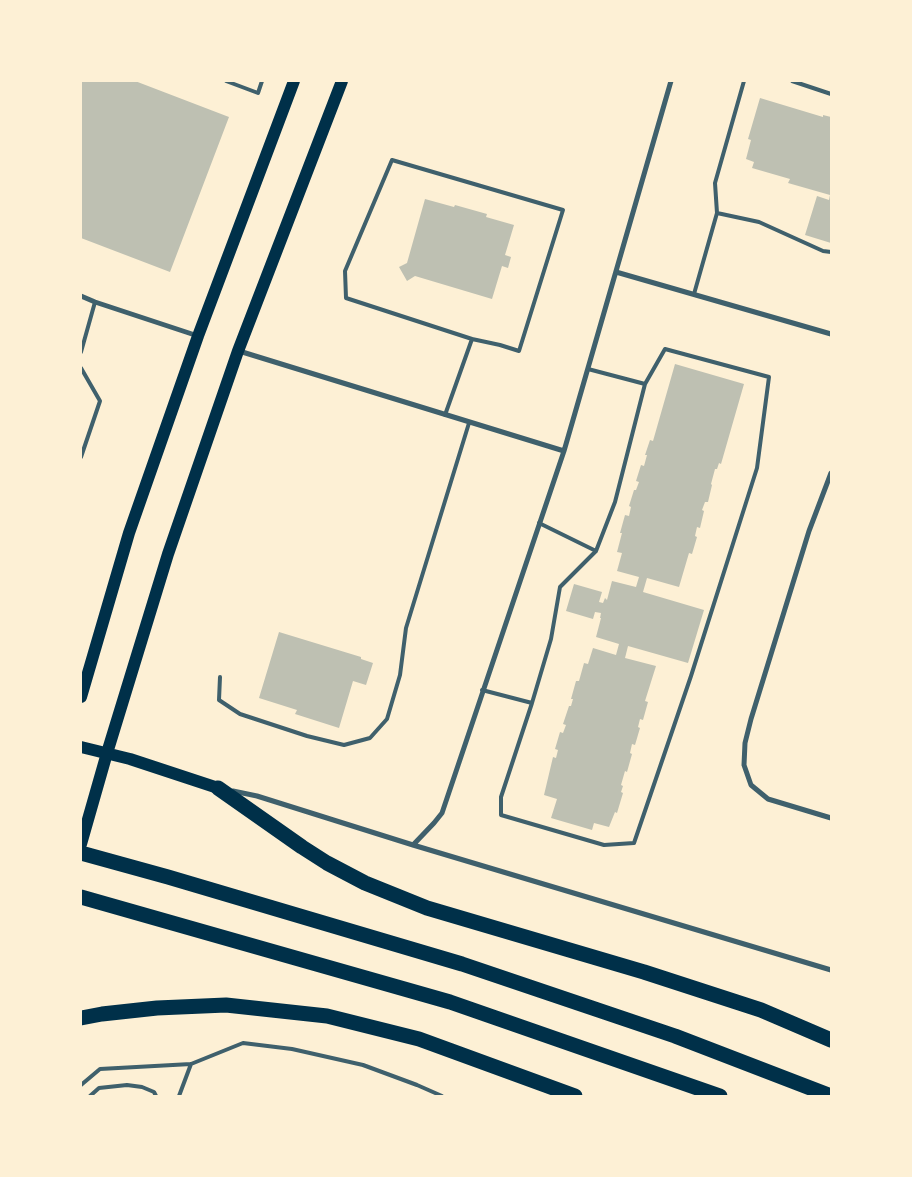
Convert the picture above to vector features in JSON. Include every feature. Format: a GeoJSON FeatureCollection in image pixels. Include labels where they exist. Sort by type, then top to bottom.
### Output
{"type":"FeatureCollection","features":[{"type":"Feature","properties":{"kind":"highway"},"geometry":{"type":"LineString","coordinates":[[218,788],[327,863],[366,883],[426,908],[644,972],[761,1010],[831,1040]]}},
{"type":"Feature","properties":{"kind":"highway"},"geometry":{"type":"LineString","coordinates":[[81,853],[462,964],[675,1036],[831,1096]]}},
{"type":"Feature","properties":{"kind":"highway"},"geometry":{"type":"LineString","coordinates":[[81,897],[450,1002],[720,1096]]}},
{"type":"Feature","properties":{"kind":"highway"},"geometry":{"type":"LineString","coordinates":[[81,1018],[156,1008],[226,1005],[328,1016],[419,1039],[575,1096]]}},
{"type":"Feature","properties":{"kind":"main road"},"geometry":{"type":"LineString","coordinates":[[81,698],[129,533],[198,336],[294,81]]}},
{"type":"Feature","properties":{"kind":"main road"},"geometry":{"type":"LineString","coordinates":[[81,844],[168,554],[238,351],[342,81]]}},
{"type":"Feature","properties":{"kind":"main road"},"geometry":{"type":"LineString","coordinates":[[81,747],[107,753],[218,788]]}},
{"type":"Feature","properties":{"kind":"street"},"geometry":{"type":"LineString","coordinates":[[414,845],[442,812],[564,451],[671,81]]}},
{"type":"Feature","properties":{"kind":"street"},"geometry":{"type":"LineString","coordinates":[[616,272],[831,334]]}},
{"type":"Feature","properties":{"kind":"street"},"geometry":{"type":"LineString","coordinates":[[81,296],[198,336]]}},
{"type":"Feature","properties":{"kind":"street"},"geometry":{"type":"LineString","coordinates":[[238,351],[564,451]]}},
{"type":"Feature","properties":{"kind":"street"},"geometry":{"type":"LineString","coordinates":[[831,473],[809,531],[751,719],[745,743],[744,765],[751,785],[768,799],[831,818]]}},
{"type":"Feature","properties":{"kind":"street"},"geometry":{"type":"LineString","coordinates":[[218,788],[258,796],[414,845],[831,970]]}},
{"type":"Feature","properties":{"kind":"lane"},"geometry":{"type":"LineString","coordinates":[[226,81],[258,93],[262,81]]}},
{"type":"Feature","properties":{"kind":"lane"},"geometry":{"type":"LineString","coordinates":[[694,294],[717,213],[715,183],[744,81]]}},
{"type":"Feature","properties":{"kind":"lane"},"geometry":{"type":"LineString","coordinates":[[792,81],[831,94]]}},
{"type":"Feature","properties":{"kind":"lane"},"geometry":{"type":"LineString","coordinates":[[392,160],[563,210],[519,351],[472,339],[346,298],[345,271],[392,160]]}},
{"type":"Feature","properties":{"kind":"lane"},"geometry":{"type":"LineString","coordinates":[[717,213],[759,222],[823,251],[831,252]]}},
{"type":"Feature","properties":{"kind":"lane"},"geometry":{"type":"LineString","coordinates":[[81,352],[95,302]]}},
{"type":"Feature","properties":{"kind":"lane"},"geometry":{"type":"LineString","coordinates":[[445,415],[472,339]]}},
{"type":"Feature","properties":{"kind":"lane"},"geometry":{"type":"LineString","coordinates":[[665,349],[769,377],[757,468],[691,676],[634,844],[604,845],[501,815],[501,797],[551,639],[560,587],[596,551],[614,502],[645,384],[665,349]]}},
{"type":"Feature","properties":{"kind":"lane"},"geometry":{"type":"LineString","coordinates":[[81,368],[100,401],[81,458]]}},
{"type":"Feature","properties":{"kind":"lane"},"geometry":{"type":"LineString","coordinates":[[588,369],[645,384]]}},
{"type":"Feature","properties":{"kind":"lane"},"geometry":{"type":"LineString","coordinates":[[220,677],[218,700],[240,714],[307,736],[344,745],[370,738],[387,719],[400,674],[406,628],[469,422]]}},
{"type":"Feature","properties":{"kind":"lane"},"geometry":{"type":"LineString","coordinates":[[539,523],[596,551]]}},
{"type":"Feature","properties":{"kind":"lane"},"geometry":{"type":"LineString","coordinates":[[482,690],[532,703]]}},
{"type":"Feature","properties":{"kind":"lane"},"geometry":{"type":"LineString","coordinates":[[81,1085],[100,1069],[190,1064],[243,1043],[292,1049],[363,1065],[442,1096]]}},
{"type":"Feature","properties":{"kind":"lane"},"geometry":{"type":"LineString","coordinates":[[179,1096],[190,1064]]}},
{"type":"Feature","properties":{"kind":"lane"},"geometry":{"type":"LineString","coordinates":[[90,1096],[99,1088],[127,1085],[142,1087],[154,1092],[156,1096]]}},
{"type":"Feature","properties":{"kind":"building"},"geometry":{"type":"Polygon","coordinates":[[[81,81],[135,81],[229,117],[170,272],[81,238],[81,81]]]}},
{"type":"Feature","properties":{"kind":"building"},"geometry":{"type":"Polygon","coordinates":[[[760,98],[823,117],[823,115],[831,117],[831,243],[805,235],[817,196],[829,200],[830,195],[788,183],[790,179],[752,168],[754,162],[746,159],[751,140],[748,139],[760,98]]]}},
{"type":"Feature","properties":{"kind":"building"},"geometry":{"type":"Polygon","coordinates":[[[425,199],[487,214],[486,217],[514,225],[505,255],[511,257],[508,268],[502,266],[492,299],[415,276],[407,281],[399,267],[407,263],[425,199]]]}},
{"type":"Feature","properties":{"kind":"building"},"geometry":{"type":"Polygon","coordinates":[[[675,364],[744,384],[721,464],[719,463],[717,469],[715,469],[708,502],[705,502],[702,510],[704,511],[700,528],[697,527],[695,536],[697,537],[692,554],[689,553],[679,587],[647,578],[643,592],[704,610],[688,663],[628,646],[625,658],[656,666],[645,701],[648,702],[643,720],[640,719],[638,727],[640,728],[635,745],[632,744],[630,753],[632,754],[621,785],[623,786],[621,792],[623,793],[617,813],[615,812],[609,827],[594,823],[592,830],[551,818],[557,799],[544,795],[553,757],[556,758],[558,750],[555,749],[560,732],[563,733],[566,725],[563,724],[569,706],[571,706],[576,681],[579,681],[584,663],[588,664],[593,648],[616,655],[619,644],[596,637],[601,613],[595,612],[593,619],[566,611],[574,584],[602,592],[599,602],[603,603],[605,598],[607,600],[612,581],[636,587],[639,577],[617,571],[622,553],[617,552],[622,533],[620,533],[625,515],[629,516],[631,507],[629,506],[634,490],[636,490],[639,482],[636,481],[641,465],[644,466],[650,440],[653,441],[675,364]]]}},
{"type":"Feature","properties":{"kind":"building"},"geometry":{"type":"Polygon","coordinates":[[[279,632],[361,657],[361,659],[373,663],[366,685],[353,681],[339,728],[295,714],[297,710],[259,698],[279,632]]]}}]}
